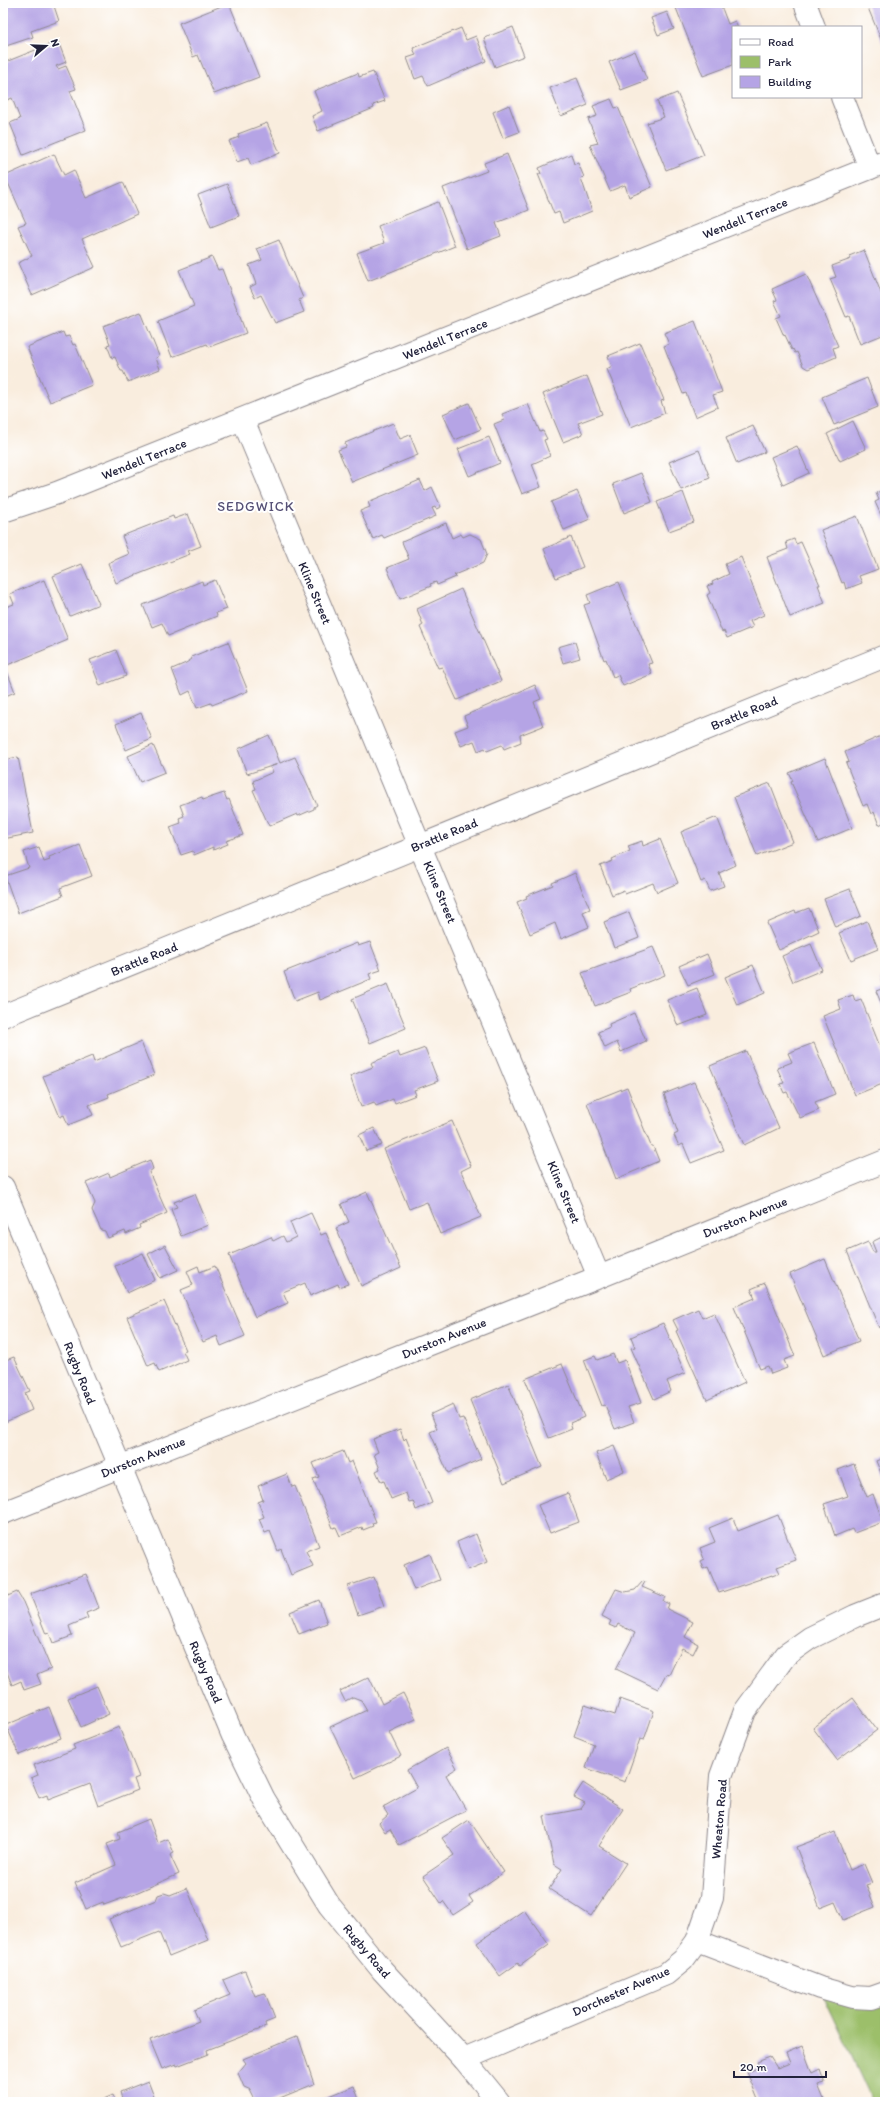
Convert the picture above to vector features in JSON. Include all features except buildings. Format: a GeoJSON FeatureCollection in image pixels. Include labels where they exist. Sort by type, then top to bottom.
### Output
{"type":"FeatureCollection","features":[{"type":"Feature","properties":{"kind":"street"},"geometry":{"type":"LineString","coordinates":[[805,3],[814,26]]}},
{"type":"Feature","properties":{"kind":"street"},"geometry":{"type":"LineString","coordinates":[[843,98],[878,165]]}},
{"type":"Feature","properties":{"kind":"street","name":"Wendell Terrace"},"geometry":{"type":"LineString","coordinates":[[3,511],[57,494],[878,165]]}},
{"type":"Feature","properties":{"kind":"street","name":"Kline Street"},"geometry":{"type":"LineString","coordinates":[[243,420],[599,1277]]}},
{"type":"Feature","properties":{"kind":"street","name":"Brattle Road"},"geometry":{"type":"LineString","coordinates":[[3,1016],[885,656]]}},
{"type":"Feature","properties":{"kind":"street","name":"Durston Avenue"},"geometry":{"type":"LineString","coordinates":[[3,1513],[599,1277],[885,1161]]}},
{"type":"Feature","properties":{"kind":"street","name":"Rugby Road"},"geometry":{"type":"LineString","coordinates":[[3,1187],[119,1467],[233,1736],[264,1799],[329,1905],[382,1970],[464,2059],[499,2102]]}},
{"type":"Feature","properties":{"kind":"street","name":"Wheaton Road"},"geometry":{"type":"LineString","coordinates":[[697,1941],[712,1898],[722,1776],[745,1712],[786,1655],[810,1638],[855,1616],[885,1604]]}},
{"type":"Feature","properties":{"kind":"street"},"geometry":{"type":"LineString","coordinates":[[697,1941],[820,1988],[852,1997],[871,1998],[885,1993]]}},
{"type":"Feature","properties":{"kind":"street","name":"Dorchester Avenue"},"geometry":{"type":"LineString","coordinates":[[464,2059],[666,1974],[683,1960],[697,1941]]}},
{"type":"Feature","properties":{"kind":"green space"},"geometry":{"type":"Polygon","coordinates":[[[820,1988],[885,1993],[885,2102],[873,2102],[820,1988]]]}},
{"type":"Feature","properties":{"kind":"district","name":"SEDGWICK"},"geometry":{"type":"Point","coordinates":[256,506]}}]}
